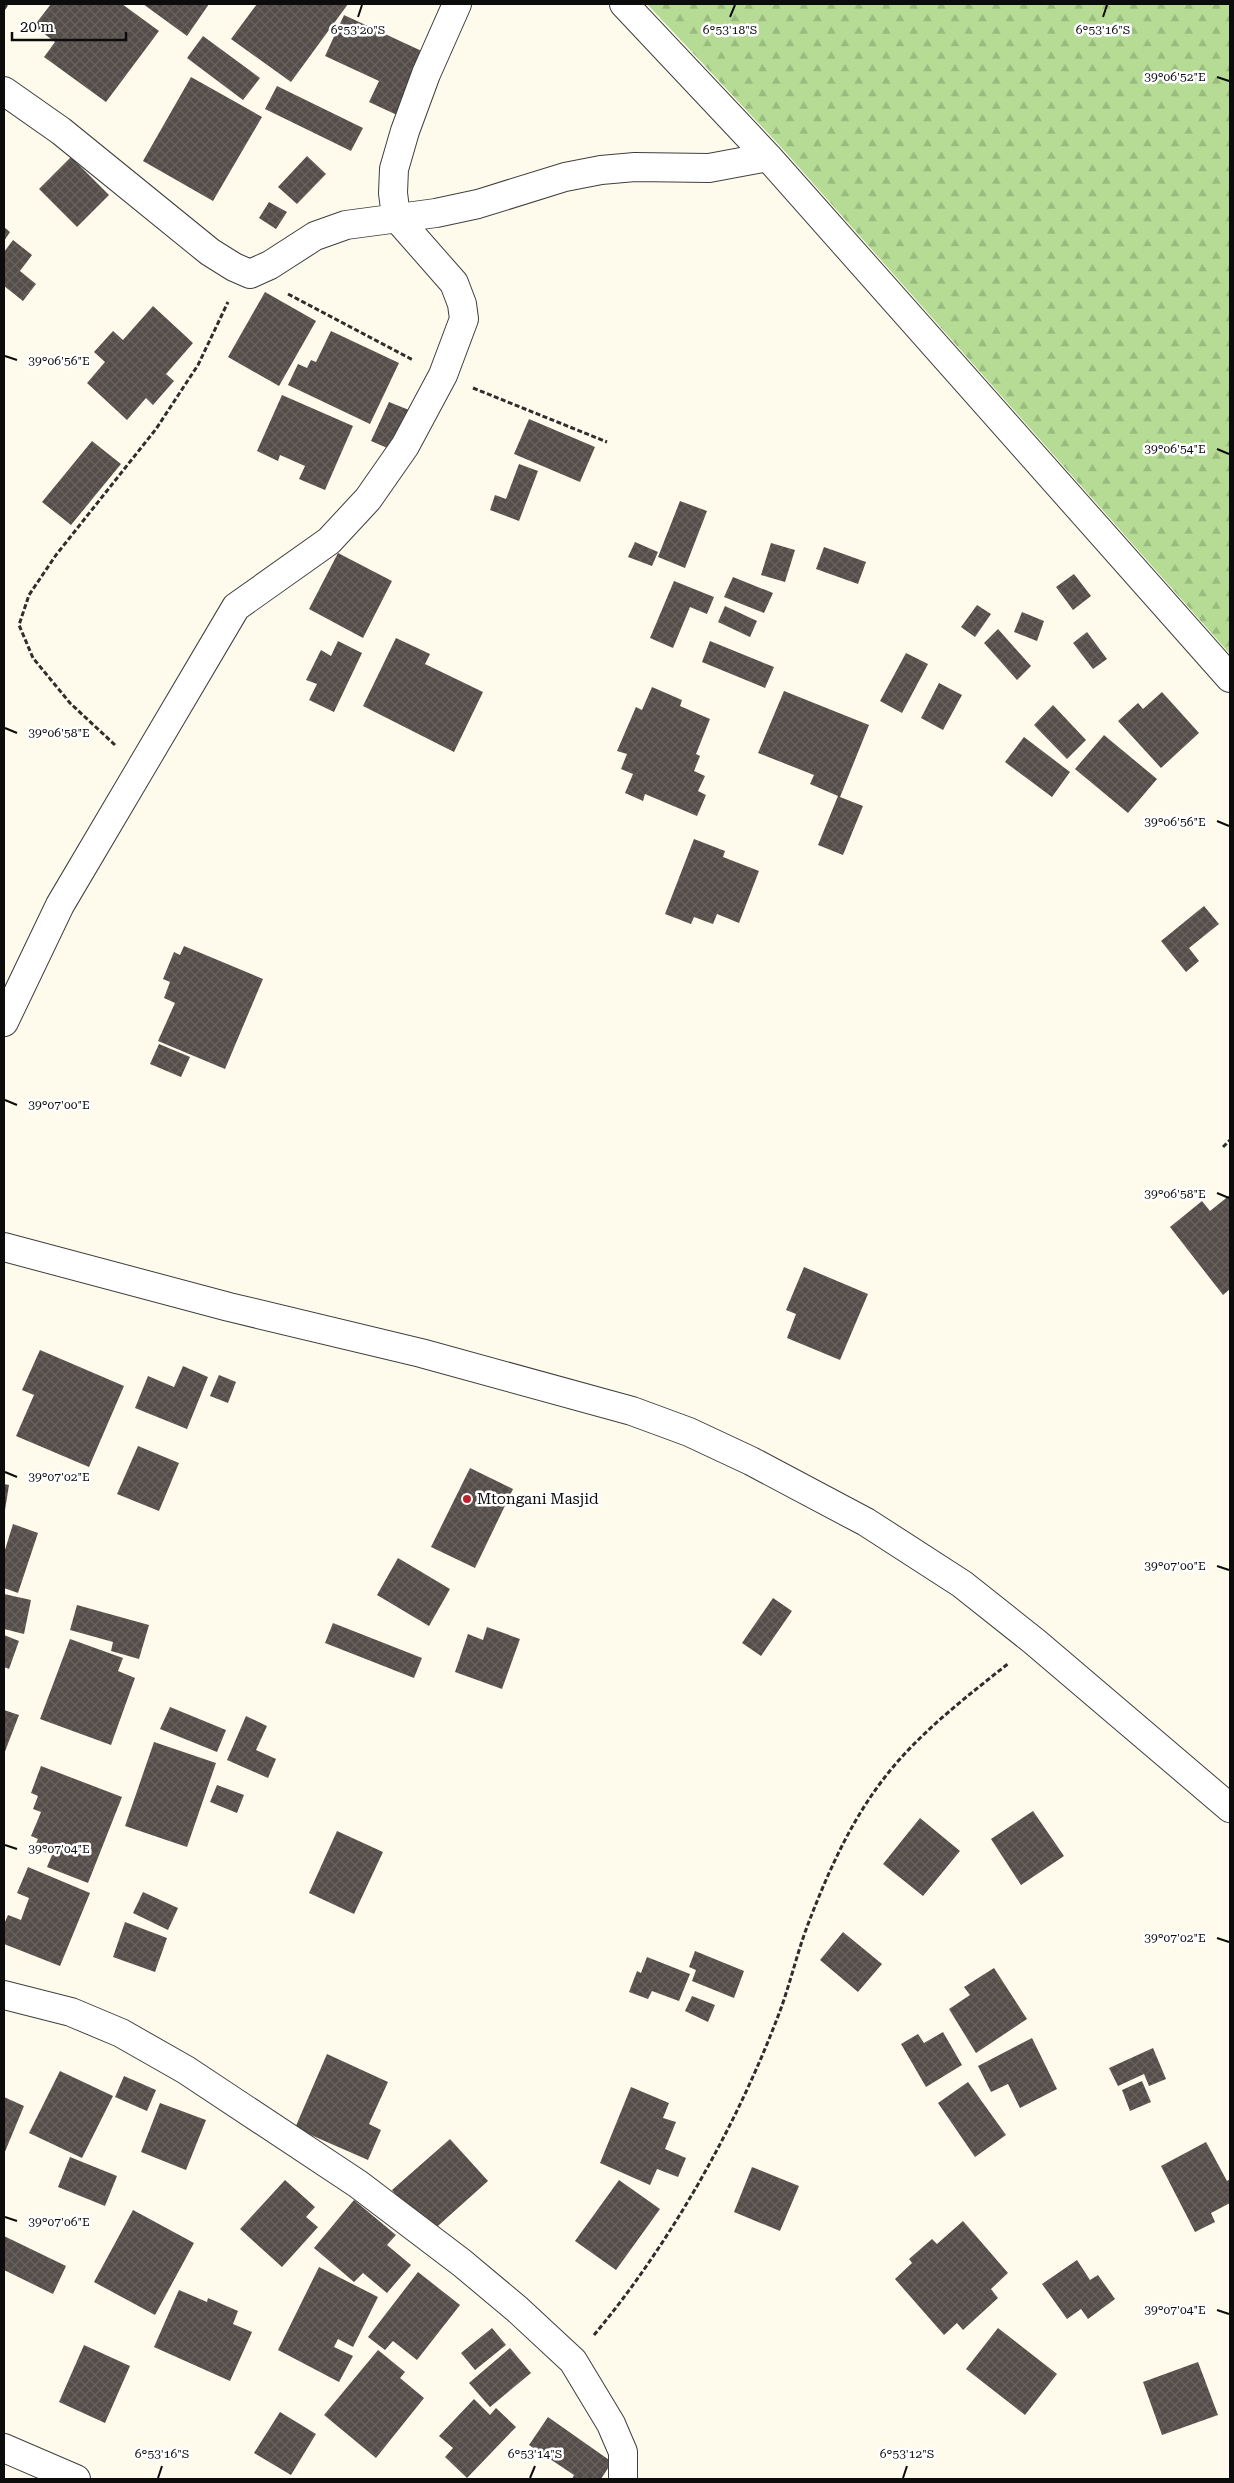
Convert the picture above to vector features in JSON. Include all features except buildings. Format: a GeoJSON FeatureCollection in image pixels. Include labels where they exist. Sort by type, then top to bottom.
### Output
{"type":"FeatureCollection","features":[{"type":"Feature","properties":{"kind":"street"},"geometry":{"type":"LineString","coordinates":[[4,1022],[60,905],[236,607],[329,541],[368,499],[405,446],[443,375],[464,319],[462,304],[454,283],[396,217],[393,193],[394,169],[405,131],[426,74],[457,4]]}},
{"type":"Feature","properties":{"kind":"street"},"geometry":{"type":"LineString","coordinates":[[624,4],[768,157],[1230,678]]}},
{"type":"Feature","properties":{"kind":"street"},"geometry":{"type":"LineString","coordinates":[[4,91],[60,131],[210,252],[246,272],[270,265],[315,236],[346,225],[436,213],[478,204],[565,177],[600,170],[635,166],[709,168],[768,157]]}},
{"type":"Feature","properties":{"kind":"street"},"geometry":{"type":"LineString","coordinates":[[4,1247],[229,1307],[421,1352],[632,1411],[689,1432],[750,1461],[866,1522],[962,1584],[1035,1642],[1230,1808]]}},
{"type":"Feature","properties":{"kind":"street"},"geometry":{"type":"LineString","coordinates":[[4,1995],[71,2012],[122,2033],[186,2070],[358,2184],[408,2222],[517,2308],[572,2361],[611,2424],[623,2452],[623,2479]]}},
{"type":"Feature","properties":{"kind":"street"},"geometry":{"type":"LineString","coordinates":[[4,2448],[76,2479]]}},
{"type":"Feature","properties":{"kind":"path"},"geometry":{"type":"LineString","coordinates":[[4,9],[7,4]]}},
{"type":"Feature","properties":{"kind":"path"},"geometry":{"type":"LineString","coordinates":[[141,770],[70,703],[33,658],[19,626],[29,595],[50,563],[156,429],[198,365],[246,272],[443,375],[607,442]]}},
{"type":"Feature","properties":{"kind":"path"},"geometry":{"type":"LineString","coordinates":[[1223,1147],[1230,1140]]}},
{"type":"Feature","properties":{"kind":"path"},"geometry":{"type":"LineString","coordinates":[[572,2361],[614,2312],[651,2259],[694,2191],[745,2094],[780,2012],[810,1920],[844,1842],[885,1777],[944,1715],[1035,1642]]}},
{"type":"Feature","properties":{"kind":"green space"},"geometry":{"type":"Polygon","coordinates":[[[647,4],[1230,4],[1230,654],[780,146],[647,4]]]}},
{"type":"Feature","properties":{"kind":"place","name":"Mtongani Masjid"},"geometry":{"type":"Point","coordinates":[467,1499]}}]}
